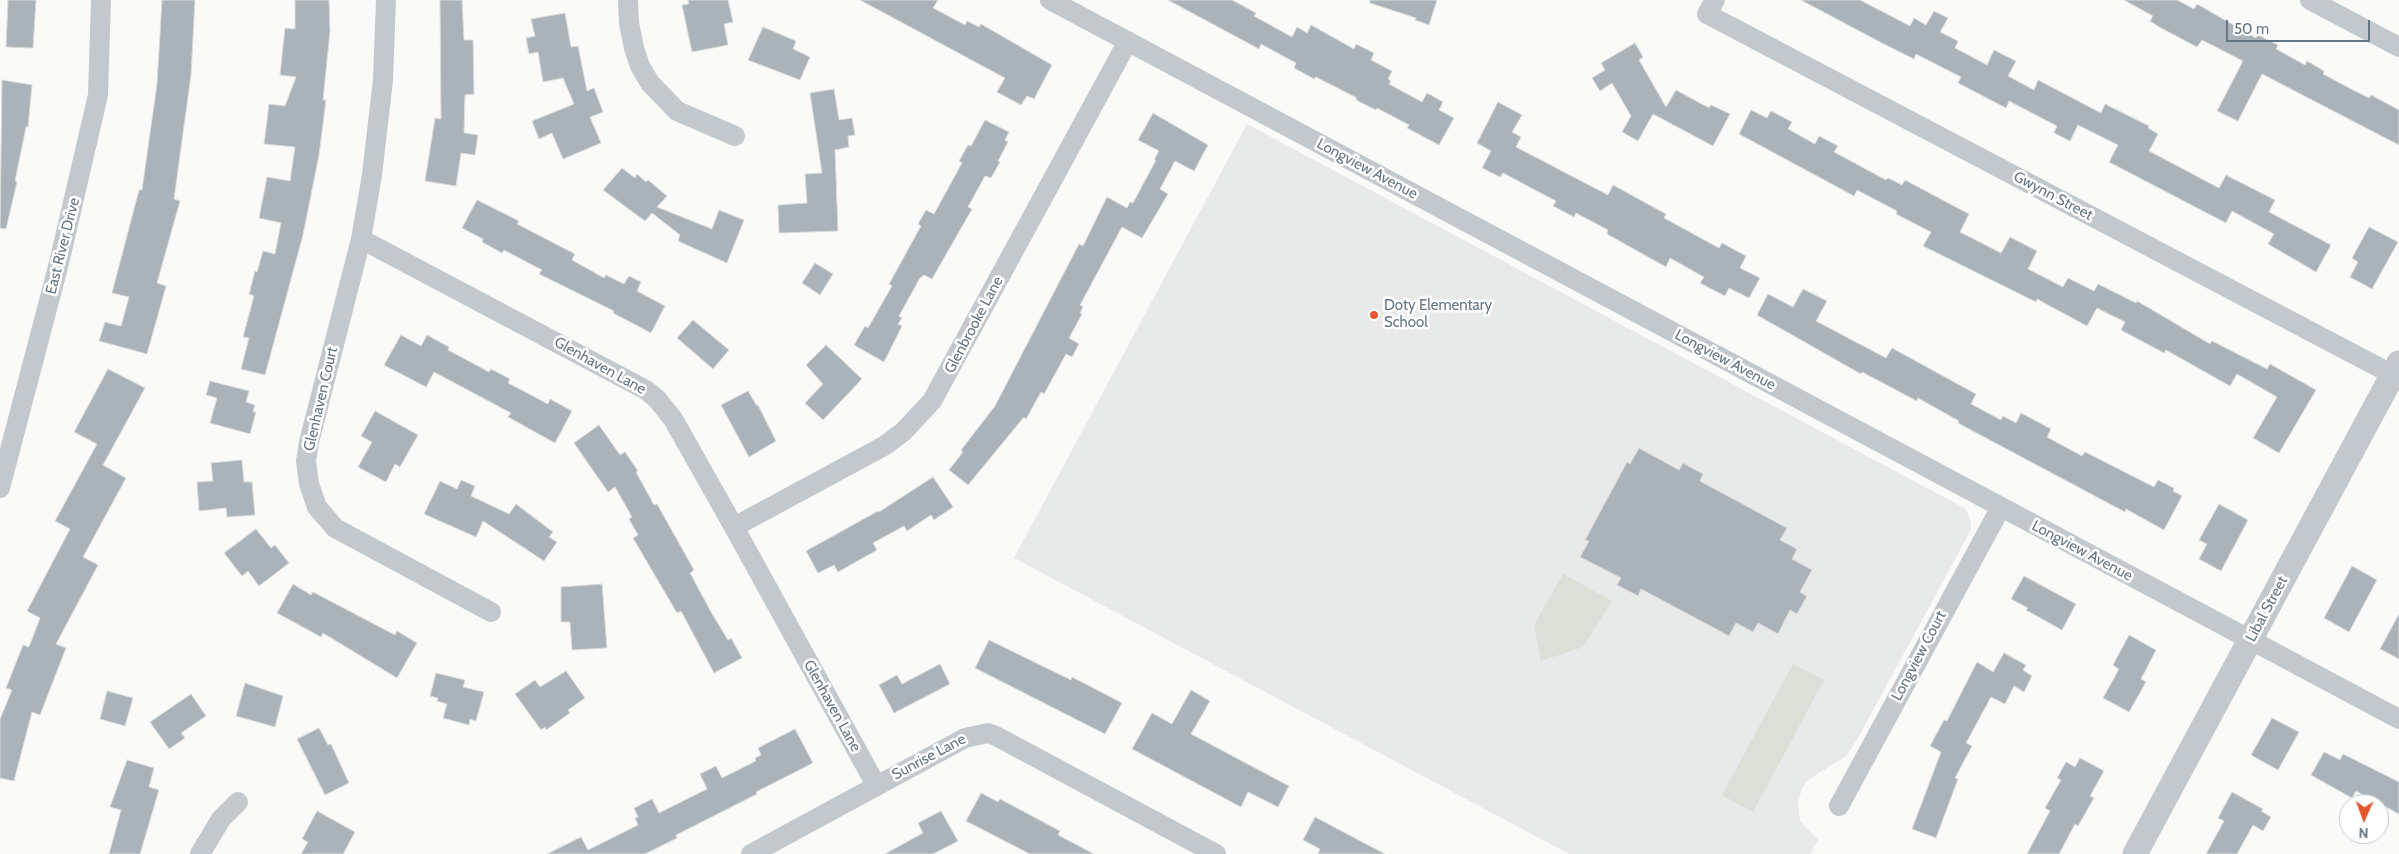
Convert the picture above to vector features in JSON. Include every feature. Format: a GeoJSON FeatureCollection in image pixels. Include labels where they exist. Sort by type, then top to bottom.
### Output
{"type":"FeatureCollection","features":[{"type":"Feature","properties":{"kind":"street","name":"East River Drive"},"geometry":{"type":"LineString","coordinates":[[0,488],[59,263],[98,94],[101,0]]}},
{"type":"Feature","properties":{"kind":"street"},"geometry":{"type":"LineString","coordinates":[[361,239],[372,175],[383,80],[386,0]]}},
{"type":"Feature","properties":{"kind":"street"},"geometry":{"type":"LineString","coordinates":[[628,0],[629,23],[634,48],[640,66],[650,83],[677,111],[735,136]]}},
{"type":"Feature","properties":{"kind":"street","name":"Longview Avenue"},"geometry":{"type":"LineString","coordinates":[[1050,0],[2399,719]]}},
{"type":"Feature","properties":{"kind":"street"},"geometry":{"type":"LineString","coordinates":[[2310,0],[2399,47]]}},
{"type":"Feature","properties":{"kind":"street","name":"Gwynn Street"},"geometry":{"type":"LineString","coordinates":[[1711,7],[2397,372]]}},
{"type":"Feature","properties":{"kind":"street","name":"Glenbrooke Lane"},"geometry":{"type":"LineString","coordinates":[[734,527],[884,446],[903,432],[932,401],[1128,41]]}},
{"type":"Feature","properties":{"kind":"street","name":"Glenhaven Lane"},"geometry":{"type":"LineString","coordinates":[[361,239],[646,390],[665,408],[734,527],[876,786]]}},
{"type":"Feature","properties":{"kind":"street","name":"Glenhaven Court"},"geometry":{"type":"LineString","coordinates":[[361,239],[309,442],[306,461],[309,484],[317,507],[335,528],[491,612]]}},
{"type":"Feature","properties":{"kind":"street","name":"Libal Street"},"geometry":{"type":"LineString","coordinates":[[2135,854],[2397,372]]}},
{"type":"Feature","properties":{"kind":"street","name":"Longview Court"},"geometry":{"type":"LineString","coordinates":[[1839,806],[2001,507]]}},
{"type":"Feature","properties":{"kind":"street","name":"Sunrise Lane"},"geometry":{"type":"LineString","coordinates":[[752,854],[965,738],[988,733],[1216,854]]}},
{"type":"Feature","properties":{"kind":"street"},"geometry":{"type":"LineString","coordinates":[[200,854],[221,819],[238,802]]}},
{"type":"Feature","properties":{"kind":"shaded area","name":"Doty Elementary School"},"geometry":{"type":"Polygon","coordinates":[[[1247,124],[1966,509],[1971,523],[1971,530],[1857,740],[1846,756],[1808,780],[1802,788],[1798,803],[1800,821],[1818,840],[1810,854],[1569,854],[1014,558],[1247,124]]]}},
{"type":"Feature","properties":{"kind":"shaded area"},"geometry":{"type":"Polygon","coordinates":[[[1563,574],[1612,601],[1583,647],[1541,661],[1534,625],[1563,574]]]}},
{"type":"Feature","properties":{"kind":"shaded area"},"geometry":{"type":"Polygon","coordinates":[[[1793,664],[1824,680],[1753,812],[1722,795],[1793,664]]]}},
{"type":"Feature","properties":{"kind":"building"},"geometry":{"type":"Polygon","coordinates":[[[8,0],[36,0],[33,48],[6,47],[8,0]]]}},
{"type":"Feature","properties":{"kind":"building"},"geometry":{"type":"Polygon","coordinates":[[[162,0],[195,0],[191,75],[174,199],[180,201],[157,283],[166,286],[147,354],[99,341],[105,322],[121,326],[129,297],[112,293],[139,190],[142,190],[157,84],[162,0]]]}},
{"type":"Feature","properties":{"kind":"building"},"geometry":{"type":"Polygon","coordinates":[[[295,0],[329,0],[330,31],[323,100],[326,100],[319,155],[303,235],[265,375],[241,369],[249,338],[243,337],[254,296],[249,294],[255,271],[257,272],[263,251],[275,254],[281,223],[259,218],[267,177],[290,181],[295,147],[264,144],[269,104],[285,106],[296,77],[280,75],[285,28],[295,29],[295,0]]]}},
{"type":"Feature","properties":{"kind":"building"},"geometry":{"type":"Polygon","coordinates":[[[440,0],[462,0],[464,40],[473,40],[474,94],[465,95],[464,133],[478,135],[475,155],[461,153],[456,186],[425,181],[435,118],[441,119],[440,0]]]}},
{"type":"Feature","properties":{"kind":"building"},"geometry":{"type":"Polygon","coordinates":[[[688,0],[728,0],[733,22],[724,24],[728,45],[692,52],[682,5],[689,4],[688,0]]]}},
{"type":"Feature","properties":{"kind":"building"},"geometry":{"type":"Polygon","coordinates":[[[860,0],[938,0],[933,8],[965,25],[967,21],[979,27],[981,24],[1052,65],[1034,99],[1027,96],[1021,105],[997,92],[1005,78],[860,0]]]}},
{"type":"Feature","properties":{"kind":"building"},"geometry":{"type":"Polygon","coordinates":[[[1168,0],[1232,0],[1256,13],[1254,16],[1292,37],[1297,27],[1307,33],[1311,25],[1354,49],[1356,44],[1374,53],[1371,60],[1392,71],[1388,79],[1391,81],[1389,84],[1422,102],[1427,93],[1443,102],[1439,110],[1454,118],[1439,145],[1407,128],[1409,125],[1377,108],[1376,110],[1316,77],[1314,79],[1294,68],[1296,63],[1261,44],[1259,49],[1168,0]]]}},
{"type":"Feature","properties":{"kind":"building"},"geometry":{"type":"Polygon","coordinates":[[[1370,0],[1437,0],[1429,25],[1415,20],[1416,18],[1370,3],[1370,0]]]}},
{"type":"Feature","properties":{"kind":"building"},"geometry":{"type":"Polygon","coordinates":[[[1801,0],[1860,0],[1910,26],[1914,18],[1926,25],[1934,11],[1948,18],[1940,32],[1958,41],[1955,48],[1987,65],[1994,50],[2016,61],[2008,76],[2034,90],[2038,80],[2101,113],[2105,104],[2149,126],[2148,128],[2158,134],[2149,151],[2219,188],[2226,175],[2275,200],[2269,212],[2331,245],[2316,272],[2268,244],[2274,234],[2232,211],[2226,223],[2109,162],[2118,145],[2078,125],[2070,141],[2054,133],[2057,126],[2009,101],[2006,108],[1958,83],[1961,77],[1916,54],[1914,59],[1801,0]]]}},
{"type":"Feature","properties":{"kind":"building"},"geometry":{"type":"Polygon","coordinates":[[[2124,0],[2177,0],[2194,9],[2197,4],[2256,38],[2258,35],[2278,45],[2276,49],[2305,65],[2307,61],[2324,71],[2323,74],[2351,89],[2369,98],[2371,95],[2399,110],[2399,145],[2262,74],[2238,121],[2217,111],[2243,61],[2202,40],[2197,47],[2150,21],[2153,16],[2124,0]]]}},
{"type":"Feature","properties":{"kind":"building"},"geometry":{"type":"Polygon","coordinates":[[[565,13],[571,47],[578,46],[587,91],[594,88],[603,112],[590,117],[601,143],[563,159],[552,133],[539,139],[532,121],[574,104],[563,78],[543,82],[538,52],[529,54],[526,38],[535,36],[531,19],[565,13]]]}},
{"type":"Feature","properties":{"kind":"building"},"geometry":{"type":"Polygon","coordinates":[[[763,27],[796,41],[793,49],[810,57],[800,80],[748,60],[763,27]]]}},
{"type":"Feature","properties":{"kind":"building"},"geometry":{"type":"Polygon","coordinates":[[[1635,43],[1643,57],[1639,60],[1666,107],[1676,90],[1709,108],[1711,105],[1730,114],[1713,146],[1653,114],[1638,141],[1622,132],[1631,116],[1612,83],[1600,91],[1592,78],[1605,70],[1601,63],[1635,43]]]}},
{"type":"Feature","properties":{"kind":"building"},"geometry":{"type":"Polygon","coordinates":[[[2,80],[32,85],[28,127],[26,127],[15,181],[17,182],[6,229],[0,228],[2,80]]]}},
{"type":"Feature","properties":{"kind":"building"},"geometry":{"type":"Polygon","coordinates":[[[834,89],[839,120],[852,118],[855,135],[848,136],[849,147],[835,150],[838,231],[779,233],[778,205],[807,203],[805,174],[822,173],[810,93],[834,89]]]}},
{"type":"Feature","properties":{"kind":"building"},"geometry":{"type":"Polygon","coordinates":[[[1498,102],[1522,115],[1512,132],[1521,137],[1516,147],[1608,195],[1613,185],[1666,214],[1664,218],[1719,248],[1722,243],[1746,256],[1740,268],[1760,278],[1749,298],[1729,288],[1725,296],[1700,283],[1704,277],[1670,258],[1666,267],[1607,234],[1608,230],[1576,213],[1574,217],[1553,206],[1556,201],[1503,173],[1500,177],[1482,168],[1491,151],[1477,143],[1498,102]]]}},
{"type":"Feature","properties":{"kind":"building"},"geometry":{"type":"Polygon","coordinates":[[[1751,110],[1767,118],[1771,111],[1792,122],[1788,129],[1815,144],[1819,136],[1838,146],[1834,152],[1886,180],[1888,178],[1902,185],[1905,180],[1969,214],[1960,232],[2001,253],[2010,237],[2037,251],[2028,269],[2063,287],[2068,278],[2094,291],[2098,284],[2136,303],[2137,301],[2210,344],[2212,341],[2267,369],[2270,364],[2316,390],[2279,453],[2253,438],[2277,397],[2237,374],[2230,386],[2166,350],[2164,353],[2121,330],[2125,322],[2097,308],[2087,326],[2037,299],[2036,302],[1923,246],[1931,232],[1896,214],[1897,211],[1857,190],[1854,196],[1739,134],[1751,110]]]}},
{"type":"Feature","properties":{"kind":"building"},"geometry":{"type":"Polygon","coordinates":[[[1153,113],[1208,145],[1194,171],[1175,161],[1160,189],[1168,194],[1142,238],[1122,227],[1080,305],[1083,307],[1080,313],[1082,314],[1069,338],[1079,344],[1072,357],[1066,354],[1044,394],[1041,392],[1026,419],[1024,417],[968,485],[949,470],[963,452],[961,450],[995,406],[1079,244],[1083,246],[1107,197],[1127,208],[1130,202],[1133,203],[1159,151],[1138,140],[1153,113]]]}},
{"type":"Feature","properties":{"kind":"building"},"geometry":{"type":"Polygon","coordinates":[[[985,120],[1009,132],[1005,140],[1008,142],[998,161],[1000,162],[991,178],[985,176],[968,207],[972,209],[932,279],[924,275],[920,278],[899,316],[902,318],[898,324],[902,326],[884,362],[854,345],[865,326],[868,328],[892,286],[889,284],[921,226],[918,224],[926,210],[934,214],[962,163],[959,161],[968,145],[971,146],[985,120]]]}},
{"type":"Feature","properties":{"kind":"building"},"geometry":{"type":"Polygon","coordinates":[[[622,168],[635,178],[637,174],[646,182],[648,180],[667,196],[657,207],[712,229],[719,210],[744,220],[727,263],[678,241],[680,235],[652,213],[645,221],[603,190],[622,168]]]}},
{"type":"Feature","properties":{"kind":"building"},"geometry":{"type":"Polygon","coordinates":[[[477,200],[519,221],[517,224],[575,254],[572,260],[604,278],[606,275],[624,284],[629,276],[641,282],[637,291],[665,306],[651,333],[613,313],[614,311],[539,274],[542,270],[504,250],[502,253],[482,242],[483,239],[462,228],[477,200]]]}},
{"type":"Feature","properties":{"kind":"building"},"geometry":{"type":"Polygon","coordinates":[[[2369,227],[2398,242],[2372,289],[2350,277],[2358,262],[2352,258],[2369,227]]]}},
{"type":"Feature","properties":{"kind":"building"},"geometry":{"type":"Polygon","coordinates":[[[815,263],[833,274],[820,295],[802,283],[815,263]]]}},
{"type":"Feature","properties":{"kind":"building"},"geometry":{"type":"Polygon","coordinates":[[[1803,289],[1827,301],[1816,321],[1886,358],[1892,348],[1976,394],[1971,404],[2001,420],[2003,416],[2016,423],[2021,413],[2051,429],[2047,437],[2082,456],[2085,452],[2154,487],[2158,480],[2174,488],[2173,491],[2182,496],[2164,530],[2126,509],[2125,512],[1971,430],[1958,423],[1959,421],[1918,398],[1917,401],[1862,372],[1861,374],[1757,315],[1768,294],[1793,307],[1803,289]]]}},
{"type":"Feature","properties":{"kind":"building"},"geometry":{"type":"Polygon","coordinates":[[[693,320],[729,350],[713,369],[677,338],[693,320]]]}},
{"type":"Feature","properties":{"kind":"building"},"geometry":{"type":"Polygon","coordinates":[[[401,335],[421,346],[427,335],[449,347],[448,350],[489,372],[491,369],[510,379],[508,383],[548,404],[550,399],[572,411],[555,443],[508,417],[511,413],[434,372],[426,387],[384,365],[401,335]]]}},
{"type":"Feature","properties":{"kind":"building"},"geometry":{"type":"Polygon","coordinates":[[[826,345],[862,379],[823,420],[805,403],[823,384],[806,365],[826,345]]]}},
{"type":"Feature","properties":{"kind":"building"},"geometry":{"type":"Polygon","coordinates":[[[108,369],[145,388],[103,465],[126,478],[83,557],[98,565],[56,644],[66,648],[40,715],[32,712],[14,781],[0,778],[0,719],[12,690],[6,688],[23,645],[29,647],[40,618],[27,611],[70,529],[55,521],[97,444],[74,432],[108,369]]]}},
{"type":"Feature","properties":{"kind":"building"},"geometry":{"type":"Polygon","coordinates":[[[210,381],[249,391],[246,402],[255,405],[253,412],[256,412],[250,434],[210,423],[217,398],[206,395],[210,381]]]}},
{"type":"Feature","properties":{"kind":"building"},"geometry":{"type":"Polygon","coordinates":[[[748,391],[758,405],[776,441],[749,457],[721,405],[748,391]]]}},
{"type":"Feature","properties":{"kind":"building"},"geometry":{"type":"Polygon","coordinates":[[[375,411],[418,435],[400,467],[395,464],[386,482],[358,467],[372,442],[361,436],[375,411]]]}},
{"type":"Feature","properties":{"kind":"building"},"geometry":{"type":"Polygon","coordinates":[[[599,425],[620,455],[625,452],[638,471],[636,472],[654,505],[657,504],[694,570],[690,573],[711,612],[728,640],[731,638],[742,658],[714,673],[681,611],[677,613],[633,538],[638,535],[629,519],[632,517],[615,487],[608,492],[574,443],[599,425]]]}},
{"type":"Feature","properties":{"kind":"building"},"geometry":{"type":"Polygon","coordinates":[[[1639,448],[1679,470],[1683,463],[1703,474],[1700,481],[1787,528],[1780,540],[1797,549],[1792,559],[1812,570],[1800,592],[1807,596],[1797,614],[1790,610],[1778,634],[1758,623],[1753,632],[1736,623],[1729,636],[1641,589],[1638,596],[1617,585],[1621,578],[1580,557],[1589,541],[1585,540],[1627,462],[1630,464],[1639,448]]]}},
{"type":"Feature","properties":{"kind":"building"},"geometry":{"type":"Polygon","coordinates":[[[242,460],[244,482],[252,482],[255,515],[227,517],[226,508],[199,511],[197,482],[213,481],[211,463],[242,460]]]}},
{"type":"Feature","properties":{"kind":"building"},"geometry":{"type":"Polygon","coordinates":[[[933,477],[953,507],[934,520],[931,515],[907,531],[904,526],[873,543],[877,550],[838,572],[834,565],[818,573],[806,551],[879,512],[933,477]]]}},
{"type":"Feature","properties":{"kind":"building"},"geometry":{"type":"Polygon","coordinates":[[[461,480],[475,486],[471,496],[509,514],[516,504],[553,532],[549,537],[557,542],[544,561],[483,521],[476,537],[424,514],[440,481],[457,489],[461,480]]]}},
{"type":"Feature","properties":{"kind":"building"},"geometry":{"type":"Polygon","coordinates":[[[2219,504],[2248,520],[2221,571],[2199,559],[2207,544],[2199,540],[2219,504]]]}},
{"type":"Feature","properties":{"kind":"building"},"geometry":{"type":"Polygon","coordinates":[[[256,529],[271,548],[275,545],[289,563],[259,586],[248,571],[242,576],[224,553],[256,529]]]}},
{"type":"Feature","properties":{"kind":"building"},"geometry":{"type":"Polygon","coordinates":[[[2352,566],[2377,580],[2349,632],[2324,618],[2352,566]]]}},
{"type":"Feature","properties":{"kind":"building"},"geometry":{"type":"Polygon","coordinates":[[[2024,576],[2076,604],[2062,630],[2026,610],[2028,608],[2011,599],[2024,576]]]}},
{"type":"Feature","properties":{"kind":"building"},"geometry":{"type":"Polygon","coordinates":[[[293,584],[311,595],[313,592],[395,635],[397,631],[417,643],[397,678],[323,633],[321,637],[277,613],[293,584]]]}},
{"type":"Feature","properties":{"kind":"building"},"geometry":{"type":"Polygon","coordinates":[[[602,584],[607,648],[572,650],[570,622],[561,622],[561,587],[602,584]]]}},
{"type":"Feature","properties":{"kind":"building"},"geometry":{"type":"Polygon","coordinates":[[[2399,614],[2399,659],[2380,649],[2399,614]]]}},
{"type":"Feature","properties":{"kind":"building"},"geometry":{"type":"Polygon","coordinates":[[[2129,635],[2156,650],[2141,679],[2146,682],[2129,712],[2103,698],[2119,669],[2113,665],[2129,635]]]}},
{"type":"Feature","properties":{"kind":"building"},"geometry":{"type":"Polygon","coordinates":[[[989,640],[1071,680],[1072,677],[1122,703],[1105,734],[975,668],[989,640]]]}},
{"type":"Feature","properties":{"kind":"building"},"geometry":{"type":"Polygon","coordinates":[[[2004,653],[2026,665],[2023,670],[2032,676],[2024,692],[2014,686],[2005,704],[1991,697],[1966,743],[1972,746],[1955,778],[1958,779],[1936,838],[1912,829],[1941,752],[1930,746],[1944,720],[1947,721],[1977,662],[1993,672],[2004,653]]]}},
{"type":"Feature","properties":{"kind":"building"},"geometry":{"type":"Polygon","coordinates":[[[940,664],[950,684],[894,713],[879,685],[897,675],[902,684],[940,664]]]}},
{"type":"Feature","properties":{"kind":"building"},"geometry":{"type":"Polygon","coordinates":[[[566,671],[585,698],[568,710],[570,713],[546,730],[545,727],[541,730],[515,694],[535,680],[540,687],[566,671]]]}},
{"type":"Feature","properties":{"kind":"building"},"geometry":{"type":"Polygon","coordinates":[[[436,673],[465,680],[463,687],[484,692],[476,721],[470,719],[469,725],[443,718],[447,704],[437,701],[438,698],[430,696],[436,673]]]}},
{"type":"Feature","properties":{"kind":"building"},"geometry":{"type":"Polygon","coordinates":[[[245,683],[283,696],[275,727],[236,716],[245,683]]]}},
{"type":"Feature","properties":{"kind":"building"},"geometry":{"type":"Polygon","coordinates":[[[1191,690],[1210,701],[1191,734],[1289,786],[1278,807],[1248,792],[1241,807],[1132,749],[1152,713],[1172,724],[1191,690]]]}},
{"type":"Feature","properties":{"kind":"building"},"geometry":{"type":"Polygon","coordinates":[[[107,691],[133,698],[125,726],[100,719],[107,691]]]}},
{"type":"Feature","properties":{"kind":"building"},"geometry":{"type":"Polygon","coordinates":[[[191,694],[206,716],[181,733],[185,738],[169,749],[150,722],[191,694]]]}},
{"type":"Feature","properties":{"kind":"building"},"geometry":{"type":"Polygon","coordinates":[[[2272,718],[2299,732],[2278,770],[2251,755],[2272,718]]]}},
{"type":"Feature","properties":{"kind":"building"},"geometry":{"type":"Polygon","coordinates":[[[319,728],[328,745],[331,744],[349,783],[325,795],[297,739],[319,728]]]}},
{"type":"Feature","properties":{"kind":"building"},"geometry":{"type":"Polygon","coordinates":[[[795,729],[813,763],[676,835],[677,838],[645,854],[547,854],[581,837],[588,850],[638,825],[635,818],[638,817],[634,808],[652,799],[659,813],[707,789],[700,774],[716,766],[722,778],[756,761],[755,758],[761,755],[758,748],[795,729]]]}},
{"type":"Feature","properties":{"kind":"building"},"geometry":{"type":"Polygon","coordinates":[[[2324,752],[2340,760],[2343,754],[2399,782],[2399,814],[2389,809],[2389,794],[2362,794],[2356,791],[2354,794],[2345,794],[2311,775],[2324,752]]]}},
{"type":"Feature","properties":{"kind":"building"},"geometry":{"type":"Polygon","coordinates":[[[2080,758],[2104,771],[2090,796],[2094,798],[2078,826],[2075,824],[2059,854],[2027,854],[2050,811],[2045,808],[2061,780],[2057,778],[2066,762],[2075,767],[2080,758]]]}},
{"type":"Feature","properties":{"kind":"building"},"geometry":{"type":"Polygon","coordinates":[[[127,760],[154,768],[149,787],[159,790],[140,854],[109,854],[121,810],[110,807],[127,760]]]}},
{"type":"Feature","properties":{"kind":"building"},"geometry":{"type":"Polygon","coordinates":[[[2232,792],[2263,809],[2261,811],[2271,817],[2263,831],[2253,825],[2237,854],[2206,854],[2224,821],[2218,818],[2232,792]]]}},
{"type":"Feature","properties":{"kind":"building"},"geometry":{"type":"Polygon","coordinates":[[[981,793],[998,802],[1000,799],[1060,831],[1058,835],[1094,854],[1030,854],[966,821],[981,793]]]}},
{"type":"Feature","properties":{"kind":"building"},"geometry":{"type":"Polygon","coordinates":[[[317,811],[355,832],[343,854],[301,854],[308,842],[302,839],[317,811]]]}},
{"type":"Feature","properties":{"kind":"building"},"geometry":{"type":"Polygon","coordinates":[[[941,811],[958,841],[933,854],[885,854],[923,833],[918,823],[941,811]]]}},
{"type":"Feature","properties":{"kind":"building"},"geometry":{"type":"Polygon","coordinates":[[[1315,817],[1385,854],[1318,854],[1320,849],[1303,840],[1315,817]]]}},
{"type":"Feature","properties":{"kind":"place","name":"Doty Elementary School"},"geometry":{"type":"Point","coordinates":[1374,315]}}]}
